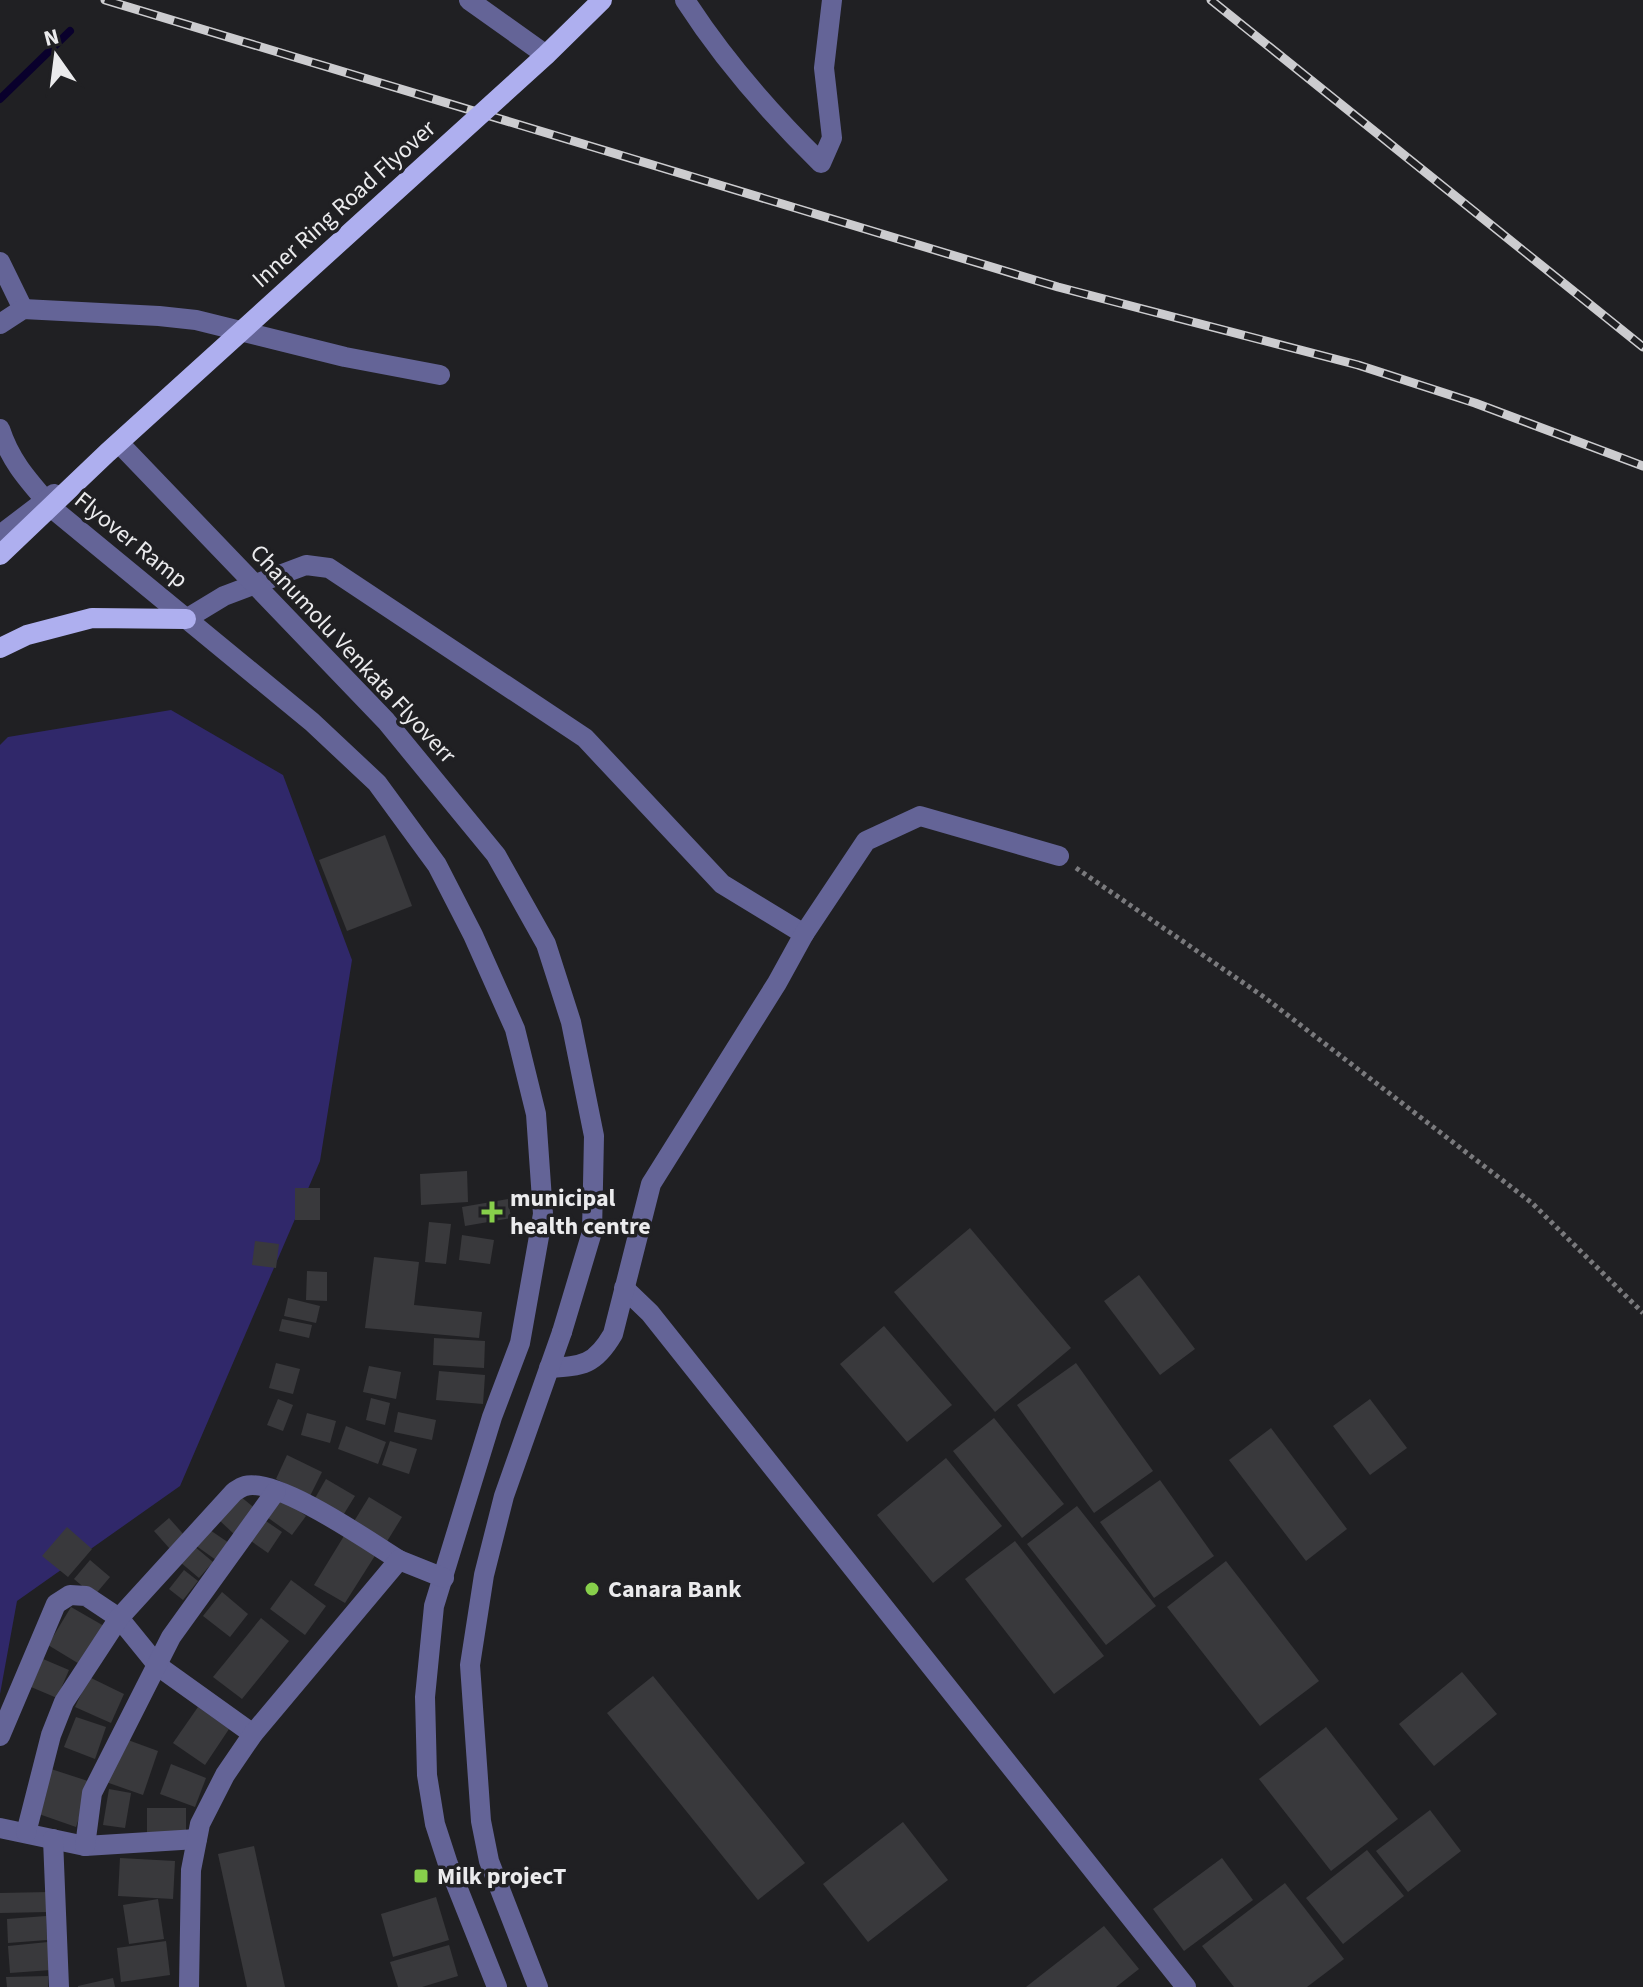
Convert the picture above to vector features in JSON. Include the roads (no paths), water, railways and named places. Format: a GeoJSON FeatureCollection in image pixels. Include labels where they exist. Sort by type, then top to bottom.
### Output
{"type":"FeatureCollection","features":[{"type":"Feature","properties":{"kind":"main road","name":"Inner Ring Road Flyover"},"geometry":{"type":"LineString","coordinates":[[0,555],[113,448],[546,55],[602,0]]}},
{"type":"Feature","properties":{"kind":"main road"},"geometry":{"type":"LineString","coordinates":[[0,648],[27,635],[92,618],[186,619]]}},
{"type":"Feature","properties":{"kind":"street"},"geometry":{"type":"LineString","coordinates":[[469,0],[546,55]]}},
{"type":"Feature","properties":{"kind":"street"},"geometry":{"type":"LineString","coordinates":[[685,0],[708,35],[791,133],[821,163],[832,138],[824,68],[832,0]]}},
{"type":"Feature","properties":{"kind":"street"},"geometry":{"type":"LineString","coordinates":[[0,262],[23,309]]}},
{"type":"Feature","properties":{"kind":"street"},"geometry":{"type":"LineString","coordinates":[[0,324],[23,309],[196,320],[345,357],[440,375]]}},
{"type":"Feature","properties":{"kind":"street","name":"Flyover Ramp"},"geometry":{"type":"LineString","coordinates":[[0,429],[8,452],[8,466],[53,509],[312,722],[377,783],[437,865],[473,935],[515,1029],[536,1114],[543,1214],[520,1343],[492,1417],[434,1606],[425,1697],[427,1775],[435,1824],[497,1987]]}},
{"type":"Feature","properties":{"kind":"street","name":"Flyover Ramp"},"geometry":{"type":"LineString","coordinates":[[0,535],[113,448]]}},
{"type":"Feature","properties":{"kind":"street","name":"Chanumolu Venkata Flyoverr"},"geometry":{"type":"LineString","coordinates":[[113,448],[386,721],[496,855],[546,944],[571,1022],[594,1136],[592,1232],[562,1332],[504,1496],[484,1575],[470,1665],[481,1821],[489,1861],[538,1987]]}},
{"type":"Feature","properties":{"kind":"street"},"geometry":{"type":"LineString","coordinates":[[186,619],[224,596],[306,565],[329,568],[585,738],[722,884],[804,934]]}},
{"type":"Feature","properties":{"kind":"street"},"geometry":{"type":"LineString","coordinates":[[549,1368],[581,1366],[601,1355],[613,1334],[651,1184],[777,983],[804,934],[866,841],[920,816],[1059,856]]}},
{"type":"Feature","properties":{"kind":"street"},"geometry":{"type":"LineString","coordinates":[[624,1288],[650,1313],[1186,1987]]}},
{"type":"Feature","properties":{"kind":"street"},"geometry":{"type":"LineString","coordinates":[[26,1833],[51,1735],[64,1702],[119,1618],[234,1492],[246,1485],[276,1491],[334,1518],[399,1560],[444,1578]]}},
{"type":"Feature","properties":{"kind":"street"},"geometry":{"type":"LineString","coordinates":[[85,1846],[92,1793],[171,1637],[276,1491]]}},
{"type":"Feature","properties":{"kind":"street"},"geometry":{"type":"LineString","coordinates":[[189,1987],[191,1870],[200,1824],[225,1775],[253,1734],[399,1560]]}},
{"type":"Feature","properties":{"kind":"street"},"geometry":{"type":"LineString","coordinates":[[0,1736],[56,1604],[70,1595],[86,1596],[119,1618],[158,1666],[253,1734]]}},
{"type":"Feature","properties":{"kind":"street"},"geometry":{"type":"LineString","coordinates":[[0,1828],[85,1846],[197,1839]]}},
{"type":"Feature","properties":{"kind":"street"},"geometry":{"type":"LineString","coordinates":[[53,1839],[59,1987]]}},
{"type":"Feature","properties":{"kind":"waterway"},"geometry":{"type":"LineString","coordinates":[[0,99],[70,31]]}},
{"type":"Feature","properties":{"kind":"railway"},"geometry":{"type":"LineString","coordinates":[[105,0],[1058,287],[1358,365],[1475,403],[1643,466]]}},
{"type":"Feature","properties":{"kind":"railway"},"geometry":{"type":"LineString","coordinates":[[1211,0],[1643,347]]}},
{"type":"Feature","properties":{"kind":"place","name":"municipal health centre"},"geometry":{"type":"Point","coordinates":[492,1212]}},
{"type":"Feature","properties":{"kind":"place","name":"Canara Bank"},"geometry":{"type":"Point","coordinates":[592,1589]}},
{"type":"Feature","properties":{"kind":"place","name":"Milk projecT"},"geometry":{"type":"Point","coordinates":[421,1876]}}]}
